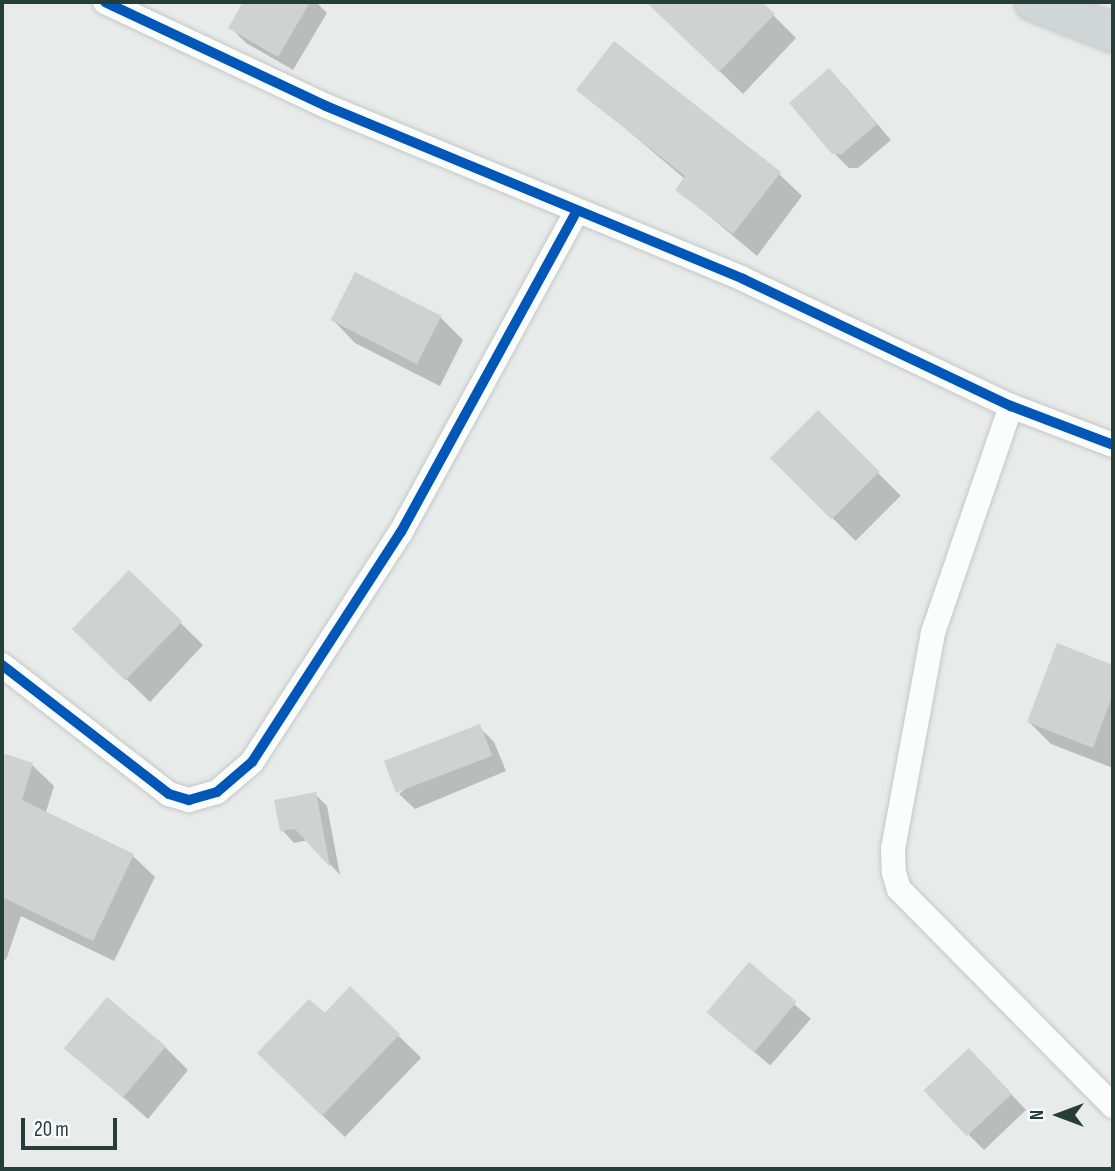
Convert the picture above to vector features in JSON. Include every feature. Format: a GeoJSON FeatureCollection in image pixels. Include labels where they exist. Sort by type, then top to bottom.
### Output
{"type":"FeatureCollection","features":[{"type":"Feature","properties":{"kind":"main road"},"geometry":{"type":"LineString","coordinates":[[1059,7],[1113,33]]}},
{"type":"Feature","properties":{"kind":"street"},"geometry":{"type":"LineString","coordinates":[[105,2],[326,106],[576,213],[743,279],[1011,406],[1113,444]]}},
{"type":"Feature","properties":{"kind":"street"},"geometry":{"type":"LineString","coordinates":[[2,665],[169,794],[189,800],[218,792],[252,762],[401,532],[576,213]]}},
{"type":"Feature","properties":{"kind":"street"},"geometry":{"type":"LineString","coordinates":[[1011,406],[933,633],[893,848],[894,873],[899,889],[1113,1106]]}},
{"type":"Feature","properties":{"kind":"building"},"geometry":{"type":"Polygon","coordinates":[[[243,2],[310,2],[278,57],[228,28],[243,2]]]}},
{"type":"Feature","properties":{"kind":"building"},"geometry":{"type":"Polygon","coordinates":[[[646,2],[762,2],[775,14],[719,72],[646,2]]]}},
{"type":"Feature","properties":{"kind":"building"},"geometry":{"type":"Polygon","coordinates":[[[614,41],[781,172],[733,234],[675,190],[685,176],[576,90],[614,41]]]}},
{"type":"Feature","properties":{"kind":"building"},"geometry":{"type":"Polygon","coordinates":[[[829,68],[877,124],[842,154],[832,154],[789,103],[829,68]]]}},
{"type":"Feature","properties":{"kind":"building"},"geometry":{"type":"Polygon","coordinates":[[[355,272],[441,316],[417,364],[330,320],[355,272]]]}},
{"type":"Feature","properties":{"kind":"building"},"geometry":{"type":"Polygon","coordinates":[[[818,410],[880,472],[831,520],[770,458],[818,410]]]}},
{"type":"Feature","properties":{"kind":"building"},"geometry":{"type":"Polygon","coordinates":[[[129,570],[182,621],[125,680],[72,629],[129,570]]]}},
{"type":"Feature","properties":{"kind":"building"},"geometry":{"type":"Polygon","coordinates":[[[1057,643],[1113,665],[1113,694],[1093,748],[1027,722],[1057,643]]]}},
{"type":"Feature","properties":{"kind":"building"},"geometry":{"type":"Polygon","coordinates":[[[480,724],[492,756],[396,793],[384,761],[480,724]]]}},
{"type":"Feature","properties":{"kind":"building"},"geometry":{"type":"Polygon","coordinates":[[[2,753],[33,763],[22,800],[134,854],[93,941],[2,897],[2,753]]]}},
{"type":"Feature","properties":{"kind":"building"},"geometry":{"type":"Polygon","coordinates":[[[316,792],[330,867],[295,829],[280,831],[274,800],[316,792]]]}},
{"type":"Feature","properties":{"kind":"building"},"geometry":{"type":"Polygon","coordinates":[[[749,962],[796,1002],[754,1052],[707,1013],[749,962]]]}},
{"type":"Feature","properties":{"kind":"building"},"geometry":{"type":"Polygon","coordinates":[[[350,986],[400,1034],[322,1116],[257,1053],[309,999],[325,1013],[350,986]]]}},
{"type":"Feature","properties":{"kind":"building"},"geometry":{"type":"Polygon","coordinates":[[[107,997],[166,1046],[123,1098],[64,1048],[107,997]]]}},
{"type":"Feature","properties":{"kind":"building"},"geometry":{"type":"Polygon","coordinates":[[[969,1048],[1012,1094],[967,1136],[924,1090],[969,1048]]]}},
{"type":"Feature","properties":{"kind":"cycle path"},"geometry":{"type":"LineString","coordinates":[[105,2],[326,106],[743,279],[1011,406],[1113,445]]}},
{"type":"Feature","properties":{"kind":"cycle path"},"geometry":{"type":"LineString","coordinates":[[2,665],[169,794],[189,800],[217,792],[252,762],[401,532],[576,213]]}}]}
